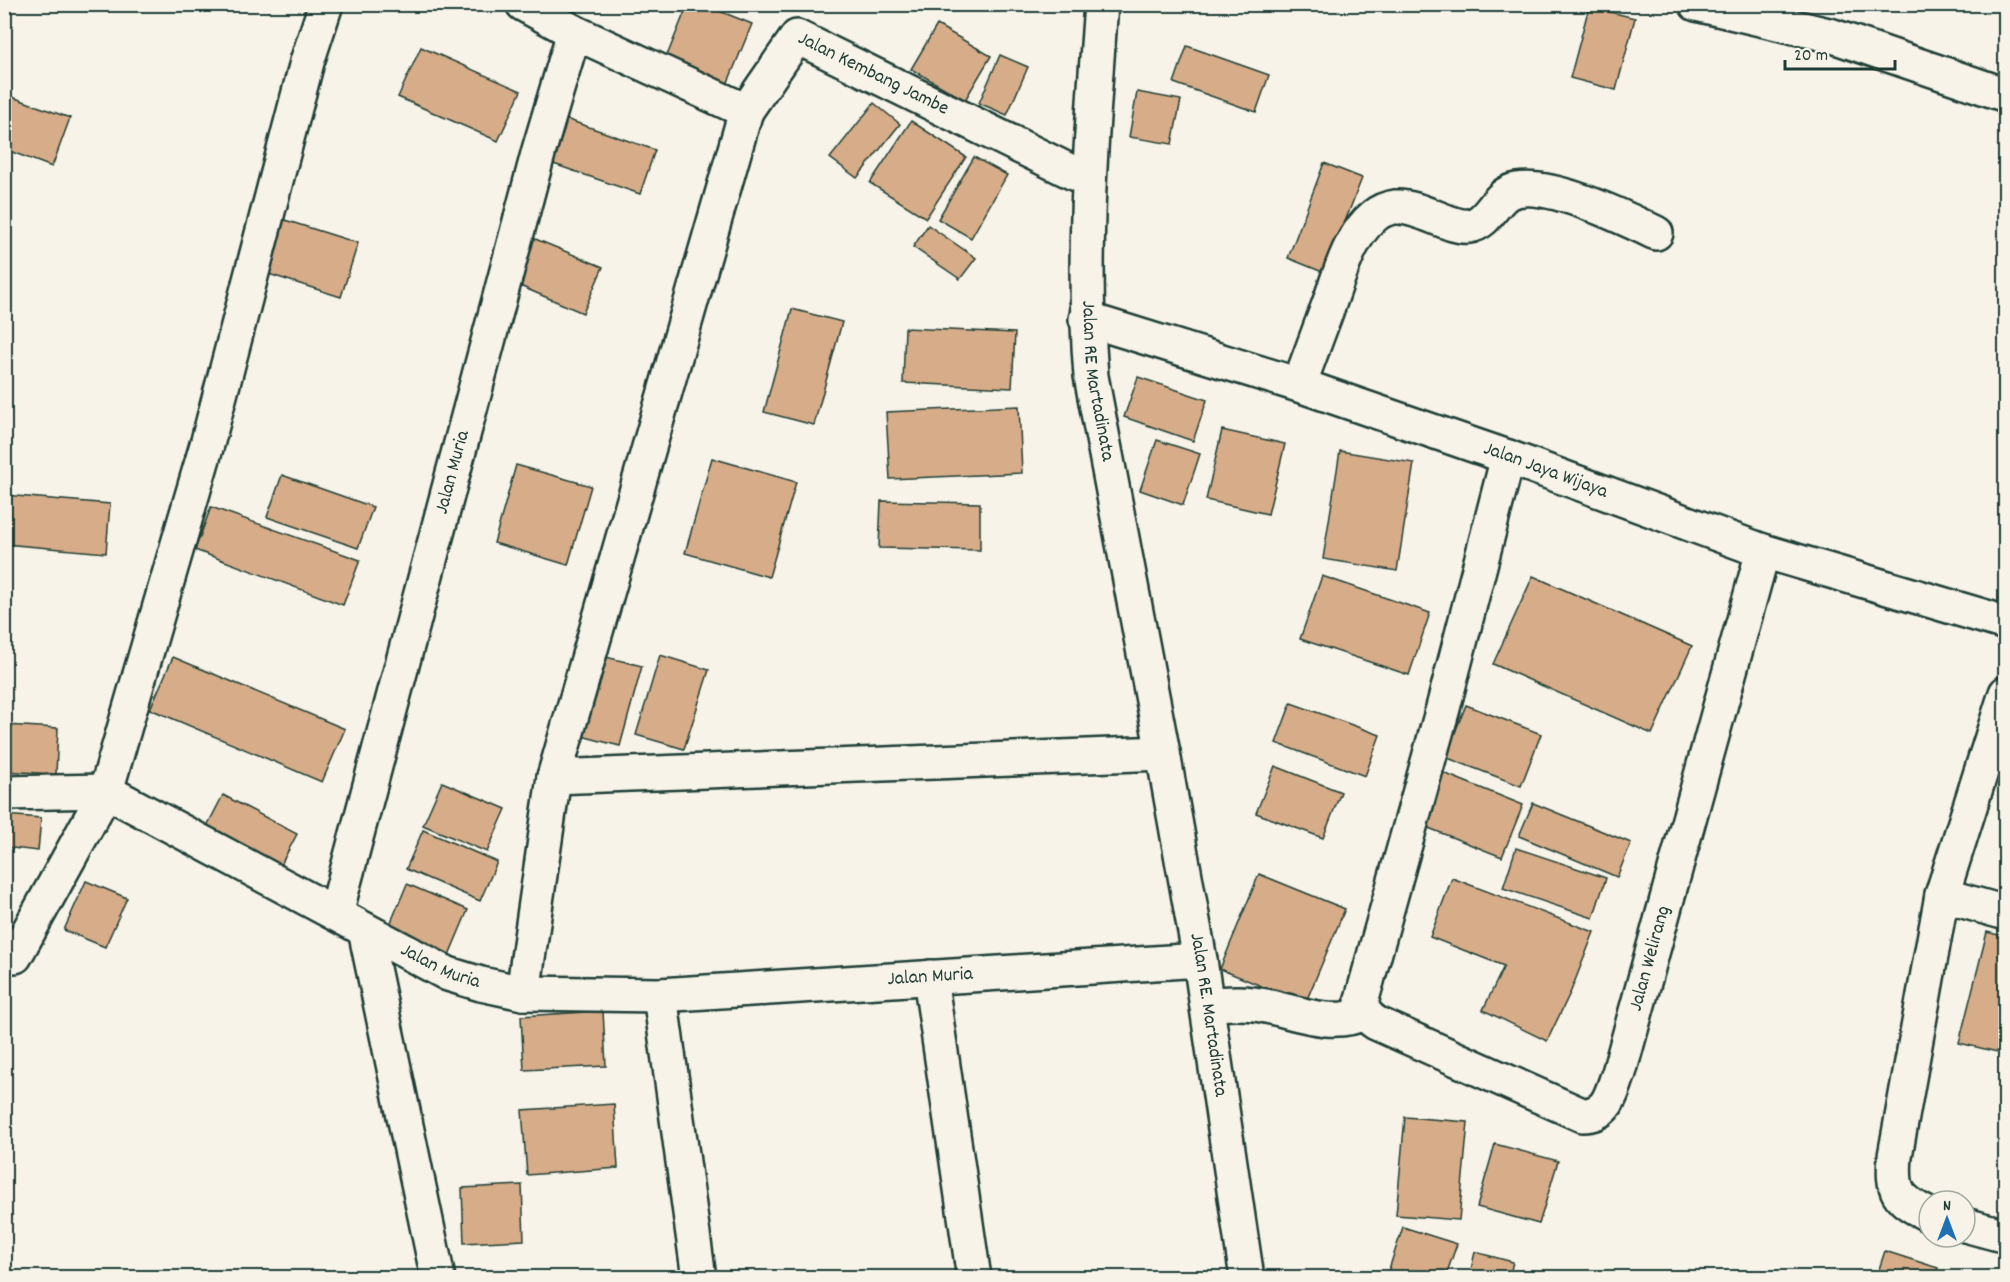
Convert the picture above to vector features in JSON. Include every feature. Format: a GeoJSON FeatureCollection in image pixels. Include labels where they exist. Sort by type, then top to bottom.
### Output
{"type":"FeatureCollection","features":[{"type":"Feature","properties":{"kind":"street"},"geometry":{"type":"LineString","coordinates":[[15,956],[106,791],[208,441],[307,62],[326,4]]}},
{"type":"Feature","properties":{"kind":"street","name":"Jalan RE Martadinata"},"geometry":{"type":"LineString","coordinates":[[1101,4],[1088,180],[1086,319],[1090,376],[1163,753]]}},
{"type":"Feature","properties":{"kind":"street"},"geometry":{"type":"LineString","coordinates":[[1696,4],[1833,36],[2006,95]]}},
{"type":"Feature","properties":{"kind":"street"},"geometry":{"type":"LineString","coordinates":[[523,993],[554,777],[746,111],[574,32],[530,6]]}},
{"type":"Feature","properties":{"kind":"street","name":"Jalan Muria"},"geometry":{"type":"LineString","coordinates":[[336,913],[539,150],[574,32]]}},
{"type":"Feature","properties":{"kind":"street","name":"Jalan Kembang Jambe"},"geometry":{"type":"LineString","coordinates":[[746,111],[797,37],[1088,180]]}},
{"type":"Feature","properties":{"kind":"street"},"geometry":{"type":"LineString","coordinates":[[1299,386],[1349,250],[1368,222],[1383,210],[1402,207],[1433,215],[1460,226],[1469,226],[1480,222],[1507,193],[1527,188],[1594,204],[1656,233]]}},
{"type":"Feature","properties":{"kind":"street","name":"Jalan Jaya Wijaya"},"geometry":{"type":"LineString","coordinates":[[1086,319],[1299,386],[1508,457],[1763,551],[2006,623]]}},
{"type":"Feature","properties":{"kind":"street"},"geometry":{"type":"LineString","coordinates":[[1207,1005],[1254,1004],[1334,1020],[1357,1017],[1364,1013],[1362,999],[1443,708],[1508,457]]}},
{"type":"Feature","properties":{"kind":"street","name":"Jalan Welirang"},"geometry":{"type":"LineString","coordinates":[[1364,1013],[1376,1023],[1582,1115],[1598,1113],[1604,1107],[1619,1073],[1763,551]]}},
{"type":"Feature","properties":{"kind":"street"},"geometry":{"type":"LineString","coordinates":[[1917,1208],[1902,1199],[1896,1191],[1893,1174],[1942,895],[2006,693]]}},
{"type":"Feature","properties":{"kind":"street"},"geometry":{"type":"LineString","coordinates":[[554,777],[1163,753]]}},
{"type":"Feature","properties":{"kind":"street","name":"Jalan RE. Martadinata"},"geometry":{"type":"LineString","coordinates":[[1163,753],[1200,960],[1247,1278]]}},
{"type":"Feature","properties":{"kind":"street"},"geometry":{"type":"LineString","coordinates":[[4,793],[106,791]]}},
{"type":"Feature","properties":{"kind":"street","name":"Jalan Muria"},"geometry":{"type":"LineString","coordinates":[[106,791],[448,974],[523,993],[660,995],[1200,960]]}},
{"type":"Feature","properties":{"kind":"street"},"geometry":{"type":"LineString","coordinates":[[1942,895],[2006,913]]}},
{"type":"Feature","properties":{"kind":"street"},"geometry":{"type":"LineString","coordinates":[[365,930],[438,1278]]}},
{"type":"Feature","properties":{"kind":"street"},"geometry":{"type":"LineString","coordinates":[[930,977],[974,1278]]}},
{"type":"Feature","properties":{"kind":"street"},"geometry":{"type":"LineString","coordinates":[[660,995],[699,1278]]}},
{"type":"Feature","properties":{"kind":"street"},"geometry":{"type":"LineString","coordinates":[[1977,1228],[2006,1236]]}},
{"type":"Feature","properties":{"kind":"building"},"geometry":{"type":"Polygon","coordinates":[[[550,4],[578,4],[575,14],[550,4]]]}},
{"type":"Feature","properties":{"kind":"building"},"geometry":{"type":"Polygon","coordinates":[[[688,4],[702,4],[752,24],[726,87],[664,63],[688,4]]]}},
{"type":"Feature","properties":{"kind":"building"},"geometry":{"type":"Polygon","coordinates":[[[1589,7],[1635,18],[1616,90],[1570,78],[1589,7]]]}},
{"type":"Feature","properties":{"kind":"building"},"geometry":{"type":"Polygon","coordinates":[[[937,25],[991,56],[965,100],[911,69],[937,25]]]}},
{"type":"Feature","properties":{"kind":"building"},"geometry":{"type":"Polygon","coordinates":[[[1187,46],[1269,75],[1256,112],[1174,83],[1187,46]]]}},
{"type":"Feature","properties":{"kind":"building"},"geometry":{"type":"Polygon","coordinates":[[[421,47],[521,91],[498,141],[398,97],[421,47]]]}},
{"type":"Feature","properties":{"kind":"building"},"geometry":{"type":"Polygon","coordinates":[[[1000,55],[1028,67],[1007,115],[979,103],[1000,55]]]}},
{"type":"Feature","properties":{"kind":"building"},"geometry":{"type":"Polygon","coordinates":[[[1137,92],[1181,100],[1172,144],[1129,137],[1137,92]]]}},
{"type":"Feature","properties":{"kind":"building"},"geometry":{"type":"Polygon","coordinates":[[[4,94],[70,118],[52,167],[4,149],[4,94]]]}},
{"type":"Feature","properties":{"kind":"building"},"geometry":{"type":"Polygon","coordinates":[[[874,103],[900,124],[857,178],[830,158],[874,103]]]}},
{"type":"Feature","properties":{"kind":"building"},"geometry":{"type":"Polygon","coordinates":[[[560,117],[655,150],[640,194],[545,161],[560,117]]]}},
{"type":"Feature","properties":{"kind":"building"},"geometry":{"type":"Polygon","coordinates":[[[911,121],[966,157],[926,218],[870,183],[911,121]]]}},
{"type":"Feature","properties":{"kind":"building"},"geometry":{"type":"Polygon","coordinates":[[[974,157],[1007,175],[971,238],[938,219],[974,157]]]}},
{"type":"Feature","properties":{"kind":"building"},"geometry":{"type":"Polygon","coordinates":[[[1324,163],[1362,178],[1325,273],[1288,258],[1324,163]]]}},
{"type":"Feature","properties":{"kind":"building"},"geometry":{"type":"Polygon","coordinates":[[[272,216],[358,243],[341,297],[256,270],[272,216]]]}},
{"type":"Feature","properties":{"kind":"building"},"geometry":{"type":"Polygon","coordinates":[[[928,225],[976,258],[960,279],[913,247],[928,225]]]}},
{"type":"Feature","properties":{"kind":"building"},"geometry":{"type":"Polygon","coordinates":[[[533,238],[603,267],[583,313],[513,283],[533,238]]]}},
{"type":"Feature","properties":{"kind":"building"},"geometry":{"type":"Polygon","coordinates":[[[792,309],[842,322],[814,425],[764,412],[792,309]]]}},
{"type":"Feature","properties":{"kind":"building"},"geometry":{"type":"Polygon","coordinates":[[[905,328],[1015,333],[1012,388],[903,383],[905,328]]]}},
{"type":"Feature","properties":{"kind":"building"},"geometry":{"type":"Polygon","coordinates":[[[1138,377],[1207,400],[1193,441],[1124,417],[1138,377]]]}},
{"type":"Feature","properties":{"kind":"building"},"geometry":{"type":"Polygon","coordinates":[[[1019,406],[1022,473],[890,479],[886,412],[1019,406]]]}},
{"type":"Feature","properties":{"kind":"building"},"geometry":{"type":"Polygon","coordinates":[[[1222,430],[1285,444],[1268,514],[1206,500],[1222,430]]]}},
{"type":"Feature","properties":{"kind":"building"},"geometry":{"type":"Polygon","coordinates":[[[1157,440],[1200,454],[1183,505],[1140,490],[1157,440]]]}},
{"type":"Feature","properties":{"kind":"building"},"geometry":{"type":"Polygon","coordinates":[[[1340,451],[1414,463],[1397,571],[1323,559],[1340,451]]]}},
{"type":"Feature","properties":{"kind":"building"},"geometry":{"type":"Polygon","coordinates":[[[712,458],[796,482],[769,577],[685,553],[712,458]]]}},
{"type":"Feature","properties":{"kind":"building"},"geometry":{"type":"Polygon","coordinates":[[[516,465],[591,486],[568,565],[494,543],[516,465]]]}},
{"type":"Feature","properties":{"kind":"building"},"geometry":{"type":"Polygon","coordinates":[[[282,475],[373,507],[358,548],[267,517],[282,475]]]}},
{"type":"Feature","properties":{"kind":"building"},"geometry":{"type":"Polygon","coordinates":[[[4,495],[110,504],[106,553],[4,544],[4,495]]]}},
{"type":"Feature","properties":{"kind":"building"},"geometry":{"type":"Polygon","coordinates":[[[881,501],[980,503],[980,550],[879,548],[881,501]]]}},
{"type":"Feature","properties":{"kind":"building"},"geometry":{"type":"Polygon","coordinates":[[[211,507],[360,560],[343,605],[195,550],[211,507]]]}},
{"type":"Feature","properties":{"kind":"building"},"geometry":{"type":"Polygon","coordinates":[[[1322,576],[1430,613],[1409,675],[1300,639],[1322,576]]]}},
{"type":"Feature","properties":{"kind":"building"},"geometry":{"type":"Polygon","coordinates":[[[1533,576],[1692,646],[1652,734],[1493,664],[1533,576]]]}},
{"type":"Feature","properties":{"kind":"building"},"geometry":{"type":"Polygon","coordinates":[[[594,654],[642,666],[620,746],[574,734],[594,654]]]}},
{"type":"Feature","properties":{"kind":"building"},"geometry":{"type":"Polygon","coordinates":[[[660,655],[709,670],[684,749],[636,735],[660,655]]]}},
{"type":"Feature","properties":{"kind":"building"},"geometry":{"type":"Polygon","coordinates":[[[173,657],[345,729],[322,782],[150,709],[173,657]]]}},
{"type":"Feature","properties":{"kind":"building"},"geometry":{"type":"Polygon","coordinates":[[[1291,703],[1380,735],[1365,776],[1276,743],[1291,703]]]}},
{"type":"Feature","properties":{"kind":"building"},"geometry":{"type":"Polygon","coordinates":[[[1466,705],[1541,734],[1521,786],[1445,757],[1466,705]]]}},
{"type":"Feature","properties":{"kind":"building"},"geometry":{"type":"Polygon","coordinates":[[[4,725],[58,728],[56,774],[4,771],[4,725]]]}},
{"type":"Feature","properties":{"kind":"building"},"geometry":{"type":"Polygon","coordinates":[[[1275,766],[1341,792],[1323,838],[1256,813],[1275,766]]]}},
{"type":"Feature","properties":{"kind":"building"},"geometry":{"type":"Polygon","coordinates":[[[1441,772],[1523,805],[1502,857],[1421,825],[1441,772]]]}},
{"type":"Feature","properties":{"kind":"building"},"geometry":{"type":"Polygon","coordinates":[[[442,782],[506,809],[487,852],[423,825],[442,782]]]}},
{"type":"Feature","properties":{"kind":"building"},"geometry":{"type":"Polygon","coordinates":[[[223,795],[297,834],[277,872],[203,834],[223,795]]]}},
{"type":"Feature","properties":{"kind":"building"},"geometry":{"type":"Polygon","coordinates":[[[1533,803],[1631,843],[1617,877],[1519,836],[1533,803]]]}},
{"type":"Feature","properties":{"kind":"building"},"geometry":{"type":"Polygon","coordinates":[[[4,815],[41,818],[38,851],[4,847],[4,815]]]}},
{"type":"Feature","properties":{"kind":"building"},"geometry":{"type":"Polygon","coordinates":[[[423,830],[497,862],[480,901],[406,869],[423,830]]]}},
{"type":"Feature","properties":{"kind":"building"},"geometry":{"type":"Polygon","coordinates":[[[1516,848],[1606,878],[1593,918],[1503,888],[1516,848]]]}},
{"type":"Feature","properties":{"kind":"building"},"geometry":{"type":"Polygon","coordinates":[[[1259,874],[1345,909],[1305,1004],[1220,969],[1259,874]]]}},
{"type":"Feature","properties":{"kind":"building"},"geometry":{"type":"Polygon","coordinates":[[[1452,878],[1594,932],[1571,991],[1547,1041],[1483,1010],[1504,966],[1430,937],[1452,878]]]}},
{"type":"Feature","properties":{"kind":"building"},"geometry":{"type":"Polygon","coordinates":[[[86,881],[127,898],[105,947],[64,930],[86,881]]]}},
{"type":"Feature","properties":{"kind":"building"},"geometry":{"type":"Polygon","coordinates":[[[407,884],[468,910],[449,955],[388,929],[407,884]]]}},
{"type":"Feature","properties":{"kind":"building"},"geometry":{"type":"Polygon","coordinates":[[[1987,932],[2006,937],[2006,1054],[1959,1043],[1987,932]]]}},
{"type":"Feature","properties":{"kind":"building"},"geometry":{"type":"Polygon","coordinates":[[[603,1011],[606,1066],[524,1070],[521,1016],[603,1011]]]}},
{"type":"Feature","properties":{"kind":"building"},"geometry":{"type":"Polygon","coordinates":[[[614,1104],[618,1168],[527,1175],[522,1110],[614,1104]]]}},
{"type":"Feature","properties":{"kind":"building"},"geometry":{"type":"Polygon","coordinates":[[[1405,1117],[1468,1122],[1459,1220],[1396,1215],[1405,1117]]]}},
{"type":"Feature","properties":{"kind":"building"},"geometry":{"type":"Polygon","coordinates":[[[1495,1144],[1558,1161],[1539,1224],[1477,1207],[1495,1144]]]}},
{"type":"Feature","properties":{"kind":"building"},"geometry":{"type":"Polygon","coordinates":[[[522,1185],[524,1240],[464,1243],[462,1188],[522,1185]]]}},
{"type":"Feature","properties":{"kind":"building"},"geometry":{"type":"Polygon","coordinates":[[[1403,1227],[1457,1244],[1445,1278],[1386,1278],[1403,1227]]]}},
{"type":"Feature","properties":{"kind":"building"},"geometry":{"type":"Polygon","coordinates":[[[1885,1251],[1938,1268],[1935,1278],[1876,1278],[1885,1251]]]}},
{"type":"Feature","properties":{"kind":"building"},"geometry":{"type":"Polygon","coordinates":[[[1475,1252],[1513,1262],[1509,1278],[1469,1278],[1475,1252]]]}}]}
